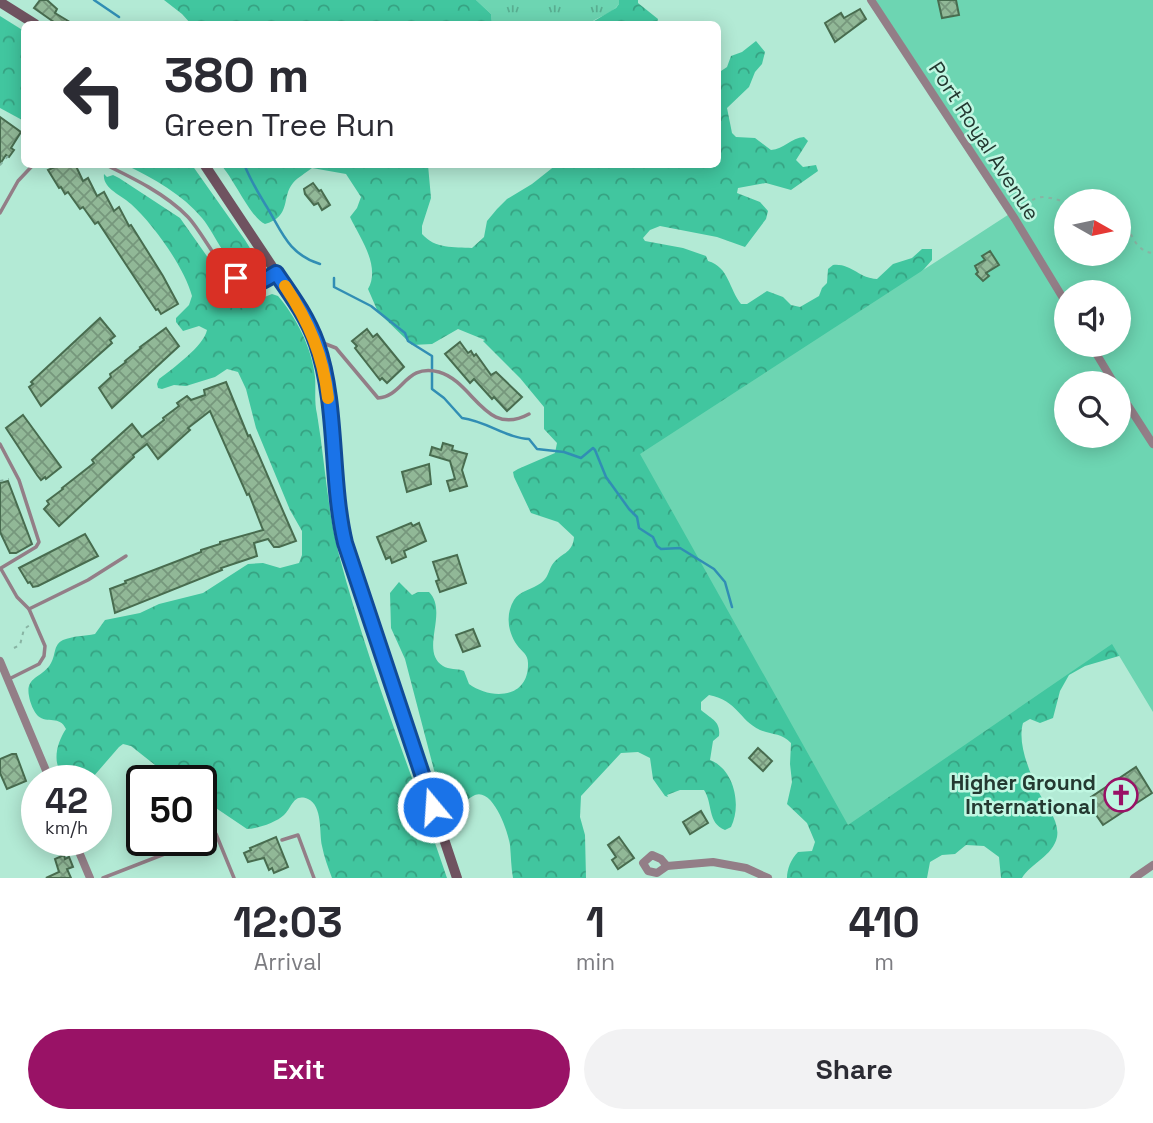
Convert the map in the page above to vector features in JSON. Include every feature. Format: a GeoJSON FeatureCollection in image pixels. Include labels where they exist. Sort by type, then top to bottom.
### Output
{"type":"FeatureCollection","features":[{"type":"Feature","properties":{"kind":"main road"},"geometry":{"type":"LineString","coordinates":[[0,2],[30,21]]}},
{"type":"Feature","properties":{"kind":"main road"},"geometry":{"type":"LineString","coordinates":[[207,168],[301,310],[316,341],[326,377],[345,543],[457,878]]}},
{"type":"Feature","properties":{"kind":"street","name":"Port Royal Avenue"},"geometry":{"type":"LineString","coordinates":[[871,0],[1014,217],[1054,283]]}},
{"type":"Feature","properties":{"kind":"street"},"geometry":{"type":"LineString","coordinates":[[1131,410],[1153,444]]}},
{"type":"Feature","properties":{"kind":"street"},"geometry":{"type":"LineString","coordinates":[[0,661],[4,681],[43,765]]}},
{"type":"Feature","properties":{"kind":"street"},"geometry":{"type":"LineString","coordinates":[[81,856],[90,878]]}},
{"type":"Feature","properties":{"kind":"street"},"geometry":{"type":"LineString","coordinates":[[667,866],[713,862],[746,868],[768,878]]}},
{"type":"Feature","properties":{"kind":"street"},"geometry":{"type":"LineString","coordinates":[[1134,878],[1153,865]]}},
{"type":"Feature","properties":{"kind":"lane"},"geometry":{"type":"LineString","coordinates":[[0,213],[18,181],[30,168]]}},
{"type":"Feature","properties":{"kind":"lane"},"geometry":{"type":"LineString","coordinates":[[111,168],[150,189],[188,216],[220,261],[241,282],[257,284],[276,273]]}},
{"type":"Feature","properties":{"kind":"lane"},"geometry":{"type":"LineString","coordinates":[[316,341],[336,348],[378,398],[385,397],[414,373],[423,370],[440,372],[497,418],[513,421],[529,414]]}},
{"type":"Feature","properties":{"kind":"lane"},"geometry":{"type":"LineString","coordinates":[[0,444],[17,476],[39,544],[0,568],[17,597],[29,609],[44,639],[44,656],[34,668],[4,681]]}},
{"type":"Feature","properties":{"kind":"lane"},"geometry":{"type":"LineString","coordinates":[[29,609],[88,580],[126,556]]}},
{"type":"Feature","properties":{"kind":"lane"},"geometry":{"type":"LineString","coordinates":[[103,878],[216,834],[234,878]]}},
{"type":"Feature","properties":{"kind":"lane"},"geometry":{"type":"LineString","coordinates":[[282,840],[299,835],[314,878]]}},
{"type":"Feature","properties":{"kind":"path"},"geometry":{"type":"LineString","coordinates":[[0,165],[8,156]]}},
{"type":"Feature","properties":{"kind":"path"},"geometry":{"type":"LineString","coordinates":[[1014,217],[1035,198],[1054,199]]}},
{"type":"Feature","properties":{"kind":"path"},"geometry":{"type":"LineString","coordinates":[[1131,233],[1138,245],[1148,253],[1153,253]]}},
{"type":"Feature","properties":{"kind":"path"},"geometry":{"type":"LineString","coordinates":[[0,481],[17,476]]}},
{"type":"Feature","properties":{"kind":"path"},"geometry":{"type":"LineString","coordinates":[[14,648],[20,645],[24,629],[31,625]]}},
{"type":"Feature","properties":{"kind":"green space"},"geometry":{"type":"Polygon","coordinates":[[[164,0],[476,0],[491,14],[492,21],[188,21],[164,0]]]}},
{"type":"Feature","properties":{"kind":"green space"},"geometry":{"type":"Polygon","coordinates":[[[476,0],[619,0],[619,4],[612,11],[593,21],[492,21],[491,14],[476,0]]]}},
{"type":"Feature","properties":{"kind":"green space"},"geometry":{"type":"Polygon","coordinates":[[[619,0],[638,0],[658,21],[594,21],[619,4],[619,0]]]}},
{"type":"Feature","properties":{"kind":"green space"},"geometry":{"type":"Polygon","coordinates":[[[875,0],[1153,0],[1153,712],[1112,644],[848,825],[640,454],[1014,211],[875,0]]]}},
{"type":"Feature","properties":{"kind":"green space"},"geometry":{"type":"Polygon","coordinates":[[[0,16],[21,29],[21,119],[0,108],[0,16]]]}},
{"type":"Feature","properties":{"kind":"green space"},"geometry":{"type":"Polygon","coordinates":[[[756,41],[765,52],[762,64],[755,72],[749,87],[727,108],[732,133],[736,137],[755,138],[771,150],[804,137],[808,141],[796,160],[803,167],[816,165],[818,171],[791,190],[766,183],[738,188],[737,193],[760,202],[768,211],[766,219],[745,247],[717,237],[660,226],[650,230],[643,238],[645,241],[683,248],[706,256],[708,261],[725,273],[741,304],[747,304],[767,291],[783,297],[791,305],[800,307],[819,296],[827,283],[828,269],[833,265],[845,266],[865,277],[877,279],[893,264],[912,258],[922,249],[932,249],[932,260],[917,277],[1054,340],[1054,357],[1066,357],[1066,371],[1054,371],[1054,448],[1120,448],[1153,626],[1119,656],[1085,666],[1069,675],[1060,691],[1053,718],[1040,723],[1030,719],[1023,723],[1025,758],[1038,791],[1054,819],[1057,837],[1047,854],[1022,878],[1001,878],[999,857],[984,846],[966,845],[955,854],[942,855],[930,862],[927,878],[787,878],[790,864],[798,852],[812,851],[815,842],[807,823],[787,804],[792,782],[791,743],[753,726],[732,706],[709,695],[701,702],[701,710],[718,727],[719,736],[713,741],[710,760],[725,771],[734,789],[736,809],[731,827],[725,830],[715,823],[704,790],[680,790],[665,796],[653,779],[650,758],[638,752],[621,753],[581,796],[580,817],[585,835],[586,878],[513,878],[509,839],[493,804],[482,795],[475,795],[453,808],[434,770],[405,659],[391,628],[390,593],[399,582],[412,595],[429,592],[436,610],[434,651],[436,659],[443,666],[464,671],[469,684],[488,693],[516,690],[527,675],[528,660],[510,629],[511,606],[519,594],[538,585],[547,577],[555,561],[569,550],[574,537],[558,522],[531,513],[513,472],[555,453],[557,443],[544,429],[544,407],[483,341],[485,340],[458,329],[432,344],[412,345],[378,312],[368,289],[371,262],[350,217],[361,197],[346,174],[312,168],[428,168],[431,198],[422,234],[439,245],[472,248],[484,237],[487,221],[507,199],[552,168],[721,168],[721,71],[727,67],[731,56],[742,52],[756,41]]]}},
{"type":"Feature","properties":{"kind":"green space"},"geometry":{"type":"Polygon","coordinates":[[[132,168],[194,168],[256,258],[256,271],[251,275],[236,267],[194,209],[132,168]]]}},
{"type":"Feature","properties":{"kind":"green space"},"geometry":{"type":"Polygon","coordinates":[[[224,168],[312,168],[289,188],[283,211],[273,221],[265,224],[254,214],[224,168]]]}},
{"type":"Feature","properties":{"kind":"green space"},"geometry":{"type":"Polygon","coordinates":[[[104,174],[107,177],[113,175],[119,178],[180,218],[216,269],[238,291],[257,300],[272,294],[278,296],[302,334],[315,377],[316,409],[339,555],[376,677],[447,878],[332,878],[313,802],[299,798],[277,820],[247,829],[217,809],[217,765],[155,765],[131,746],[123,744],[103,765],[57,764],[59,742],[66,729],[60,722],[38,716],[31,704],[28,689],[32,681],[48,668],[60,642],[95,634],[105,620],[140,613],[159,604],[203,593],[248,564],[263,563],[280,568],[299,563],[302,555],[302,531],[290,510],[256,428],[246,389],[238,372],[227,369],[215,377],[186,386],[158,388],[159,379],[194,350],[207,330],[199,326],[183,331],[176,322],[176,318],[189,305],[192,296],[182,272],[140,213],[109,187],[104,174]]]}},
{"type":"Feature","properties":{"kind":"building"},"geometry":{"type":"Polygon","coordinates":[[[40,0],[47,0],[57,9],[55,13],[68,21],[53,21],[34,8],[40,0]]]}},
{"type":"Feature","properties":{"kind":"building"},"geometry":{"type":"Polygon","coordinates":[[[938,0],[956,0],[959,15],[942,18],[938,0]]]}},
{"type":"Feature","properties":{"kind":"building"},"geometry":{"type":"Polygon","coordinates":[[[860,9],[866,19],[835,42],[825,23],[841,13],[844,18],[860,9]]]}},
{"type":"Feature","properties":{"kind":"building"},"geometry":{"type":"Polygon","coordinates":[[[0,117],[21,132],[11,148],[14,150],[9,157],[6,155],[0,164],[0,117]]]}},
{"type":"Feature","properties":{"kind":"building"},"geometry":{"type":"Polygon","coordinates":[[[77,168],[83,181],[88,178],[97,196],[104,192],[114,211],[119,207],[178,304],[161,314],[156,310],[98,222],[95,224],[68,192],[65,194],[61,187],[59,188],[48,170],[77,168]]]}},
{"type":"Feature","properties":{"kind":"building"},"geometry":{"type":"Polygon","coordinates":[[[313,183],[330,205],[322,210],[318,203],[314,205],[305,194],[304,189],[313,183]]]}},
{"type":"Feature","properties":{"kind":"building"},"geometry":{"type":"Polygon","coordinates":[[[990,251],[999,265],[986,273],[989,276],[983,281],[976,274],[978,272],[975,266],[985,260],[982,256],[990,251]]]}},
{"type":"Feature","properties":{"kind":"building"},"geometry":{"type":"Polygon","coordinates":[[[100,318],[115,336],[110,340],[112,343],[41,406],[29,387],[33,384],[31,382],[100,318]]]}},
{"type":"Feature","properties":{"kind":"building"},"geometry":{"type":"Polygon","coordinates":[[[166,328],[179,346],[112,408],[99,388],[111,377],[110,374],[140,347],[166,328]]]}},
{"type":"Feature","properties":{"kind":"building"},"geometry":{"type":"Polygon","coordinates":[[[367,329],[373,337],[377,334],[404,367],[387,383],[382,378],[380,380],[352,341],[367,329]]]}},
{"type":"Feature","properties":{"kind":"building"},"geometry":{"type":"Polygon","coordinates":[[[460,342],[468,353],[471,351],[474,356],[476,354],[491,375],[496,372],[522,397],[507,411],[474,379],[470,383],[445,354],[460,342]]]}},
{"type":"Feature","properties":{"kind":"building"},"geometry":{"type":"Polygon","coordinates":[[[226,382],[296,541],[279,547],[274,547],[268,539],[254,543],[257,556],[221,568],[222,570],[115,613],[110,589],[220,542],[263,530],[210,411],[188,428],[190,430],[158,459],[147,444],[59,526],[44,509],[49,504],[47,501],[94,463],[92,460],[132,424],[142,437],[164,420],[163,418],[179,406],[177,403],[187,396],[191,400],[205,395],[204,390],[226,382]]]}},
{"type":"Feature","properties":{"kind":"building"},"geometry":{"type":"Polygon","coordinates":[[[23,415],[61,467],[46,479],[45,477],[41,480],[37,475],[6,428],[23,415]]]}},
{"type":"Feature","properties":{"kind":"building"},"geometry":{"type":"Polygon","coordinates":[[[443,443],[453,446],[452,450],[467,454],[462,470],[467,486],[450,491],[447,481],[455,479],[450,461],[430,455],[432,447],[441,450],[443,443]]]}},
{"type":"Feature","properties":{"kind":"building"},"geometry":{"type":"Polygon","coordinates":[[[429,464],[431,484],[407,492],[402,472],[429,464]]]}},
{"type":"Feature","properties":{"kind":"building"},"geometry":{"type":"Polygon","coordinates":[[[8,481],[32,544],[16,553],[10,553],[0,532],[0,483],[8,481]]]}},
{"type":"Feature","properties":{"kind":"building"},"geometry":{"type":"Polygon","coordinates":[[[411,523],[413,526],[419,523],[426,541],[404,551],[406,557],[392,563],[390,557],[386,559],[377,537],[411,523]]]}},
{"type":"Feature","properties":{"kind":"building"},"geometry":{"type":"Polygon","coordinates":[[[85,534],[98,556],[38,586],[33,587],[28,583],[19,568],[85,534]]]}},
{"type":"Feature","properties":{"kind":"building"},"geometry":{"type":"Polygon","coordinates":[[[457,555],[466,583],[440,592],[433,562],[457,555]]]}},
{"type":"Feature","properties":{"kind":"building"},"geometry":{"type":"Polygon","coordinates":[[[473,629],[480,646],[463,652],[456,635],[473,629]]]}},
{"type":"Feature","properties":{"kind":"building"},"geometry":{"type":"Polygon","coordinates":[[[758,748],[772,761],[763,771],[749,758],[758,748]]]}},
{"type":"Feature","properties":{"kind":"building"},"geometry":{"type":"Polygon","coordinates":[[[16,754],[21,768],[21,783],[7,789],[0,773],[0,759],[16,754]]]}},
{"type":"Feature","properties":{"kind":"building"},"geometry":{"type":"Polygon","coordinates":[[[1136,767],[1152,793],[1103,825],[1090,806],[1095,804],[1091,797],[1136,767]]]}},
{"type":"Feature","properties":{"kind":"building"},"geometry":{"type":"Polygon","coordinates":[[[701,811],[708,823],[690,834],[683,822],[701,811]]]}},
{"type":"Feature","properties":{"kind":"building"},"geometry":{"type":"Polygon","coordinates":[[[276,837],[288,867],[274,873],[272,868],[269,870],[264,858],[248,862],[244,853],[276,837]]]}},
{"type":"Feature","properties":{"kind":"building"},"geometry":{"type":"Polygon","coordinates":[[[619,837],[634,858],[618,869],[612,860],[616,857],[608,845],[619,837]]]}},
{"type":"Feature","properties":{"kind":"building"},"geometry":{"type":"Polygon","coordinates":[[[69,857],[73,867],[67,869],[71,878],[46,878],[59,872],[55,859],[69,857]]]}},
{"type":"Feature","properties":{"kind":"waterway"},"geometry":{"type":"LineString","coordinates":[[94,0],[119,17]]}},
{"type":"Feature","properties":{"kind":"waterway"},"geometry":{"type":"LineString","coordinates":[[246,168],[286,240],[300,254],[320,264]]}},
{"type":"Feature","properties":{"kind":"waterway"},"geometry":{"type":"LineString","coordinates":[[334,278],[334,287],[371,306],[405,333],[408,341],[432,356],[432,389],[462,418],[529,439],[537,449],[564,452],[581,458],[593,448],[606,477],[637,517],[639,528],[653,537],[661,549],[680,548],[714,569],[725,582],[732,607]]}},
{"type":"Feature","properties":{"kind":"slow traffic"},"geometry":{"type":"LineString","coordinates":[[285,286],[307,320],[316,341],[326,377],[328,398]]}},
{"type":"Feature","properties":{"kind":"place","name":"Higher Ground International"},"geometry":{"type":"Point","coordinates":[1121,795]}},
{"type":"Feature","properties":{"kind":"route"},"geometry":{"type":"LineString","coordinates":[[236,278],[252,285],[276,273],[307,320],[316,341],[326,377],[345,543],[433,807]]}}]}
